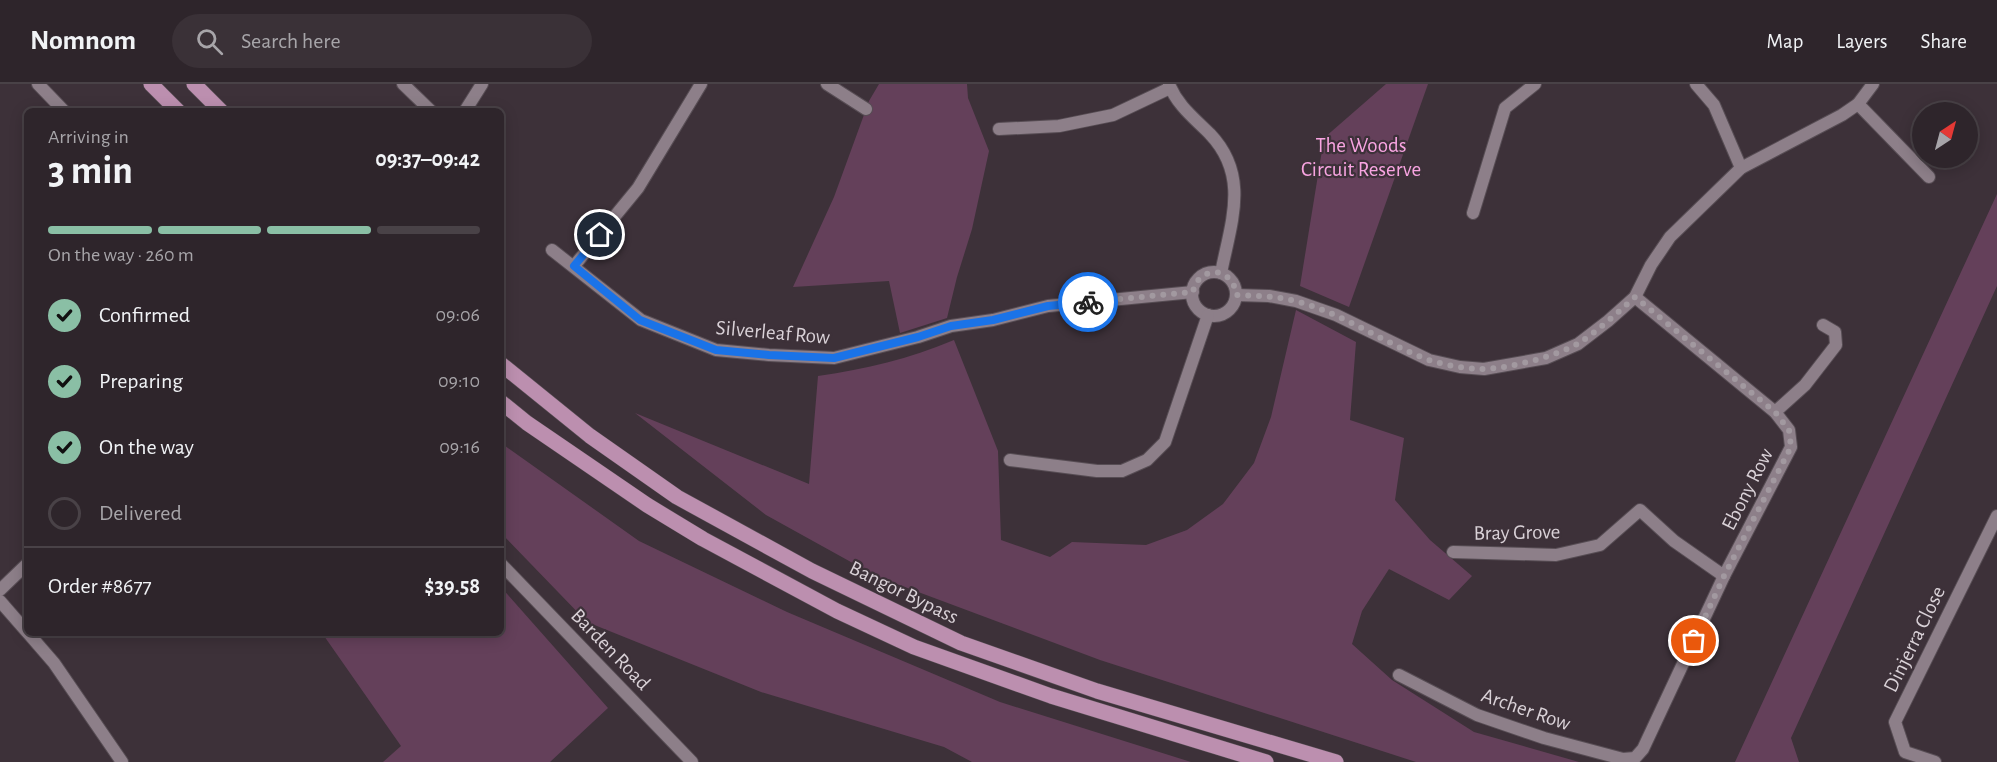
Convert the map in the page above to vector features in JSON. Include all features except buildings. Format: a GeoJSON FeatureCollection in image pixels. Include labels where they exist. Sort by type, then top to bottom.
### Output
{"type":"FeatureCollection","features":[{"type":"Feature","properties":{"kind":"main road"},"geometry":{"type":"LineString","coordinates":[[151,84],[175,108]]}},
{"type":"Feature","properties":{"kind":"main road"},"geometry":{"type":"LineString","coordinates":[[194,84],[218,108]]}},
{"type":"Feature","properties":{"kind":"main road","name":"Bangor Bypass"},"geometry":{"type":"LineString","coordinates":[[504,366],[590,436],[677,497],[812,571],[961,643],[1097,691],[1336,762]]}},
{"type":"Feature","properties":{"kind":"main road","name":"Bangor Bypass"},"geometry":{"type":"LineString","coordinates":[[504,404],[647,505],[703,539],[846,615],[914,647],[1051,696],[1266,762]]}},
{"type":"Feature","properties":{"kind":"street"},"geometry":{"type":"LineString","coordinates":[[38,84],[61,108]]}},
{"type":"Feature","properties":{"kind":"street"},"geometry":{"type":"LineString","coordinates":[[403,84],[427,108]]}},
{"type":"Feature","properties":{"kind":"street"},"geometry":{"type":"LineString","coordinates":[[467,108],[482,84]]}},
{"type":"Feature","properties":{"kind":"street"},"geometry":{"type":"LineString","coordinates":[[574,266],[638,188],[701,84]]}},
{"type":"Feature","properties":{"kind":"street"},"geometry":{"type":"LineString","coordinates":[[827,84],[866,109]]}},
{"type":"Feature","properties":{"kind":"street"},"geometry":{"type":"LineString","coordinates":[[1473,213],[1505,108],[1534,84]]}},
{"type":"Feature","properties":{"kind":"street"},"geometry":{"type":"LineString","coordinates":[[1696,84],[1714,105],[1741,168]]}},
{"type":"Feature","properties":{"kind":"street"},"geometry":{"type":"LineString","coordinates":[[1236,295],[1269,296],[1296,301],[1336,315],[1429,360],[1460,367],[1484,369],[1546,358],[1578,344],[1635,297],[1651,265],[1670,237],[1741,168],[1842,116],[1858,104],[1873,84]]}},
{"type":"Feature","properties":{"kind":"street"},"geometry":{"type":"LineString","coordinates":[[999,129],[1059,126],[1113,115],[1170,86],[1177,101],[1220,144],[1230,163],[1235,202],[1221,273]]}},
{"type":"Feature","properties":{"kind":"street"},"geometry":{"type":"LineString","coordinates":[[1858,104],[1929,177]]}},
{"type":"Feature","properties":{"kind":"street","name":"Silverleaf Row"},"geometry":{"type":"LineString","coordinates":[[552,250],[640,320],[716,350],[769,355],[834,358],[918,337],[951,326],[993,320],[1048,306],[1193,292]]}},
{"type":"Feature","properties":{"kind":"street"},"geometry":{"type":"LineString","coordinates":[[1216,272],[1232,281],[1236,295],[1233,305],[1225,313],[1208,315],[1197,306],[1193,292],[1196,282],[1204,274],[1216,272]]}},
{"type":"Feature","properties":{"kind":"street","name":"Ebony Row"},"geometry":{"type":"LineString","coordinates":[[1635,297],[1775,412],[1789,430],[1791,447],[1724,576],[1643,749]]}},
{"type":"Feature","properties":{"kind":"street"},"geometry":{"type":"LineString","coordinates":[[1010,460],[1097,471],[1122,471],[1147,460],[1165,442],[1208,315]]}},
{"type":"Feature","properties":{"kind":"street"},"geometry":{"type":"LineString","coordinates":[[1775,412],[1805,385],[1836,345],[1835,332],[1823,325]]}},
{"type":"Feature","properties":{"kind":"street","name":"Bray Grove"},"geometry":{"type":"LineString","coordinates":[[1453,552],[1556,555],[1600,545],[1640,510],[1674,541],[1724,576]]}},
{"type":"Feature","properties":{"kind":"street","name":"Dinjerra Close"},"geometry":{"type":"LineString","coordinates":[[1935,762],[1905,752],[1894,722],[1997,516]]}},
{"type":"Feature","properties":{"kind":"street"},"geometry":{"type":"LineString","coordinates":[[0,590],[24,567]]}},
{"type":"Feature","properties":{"kind":"street","name":"Barden Road"},"geometry":{"type":"LineString","coordinates":[[504,567],[692,762]]}},
{"type":"Feature","properties":{"kind":"street"},"geometry":{"type":"LineString","coordinates":[[0,601],[24,629]]}},
{"type":"Feature","properties":{"kind":"street"},"geometry":{"type":"LineString","coordinates":[[30,636],[54,663],[122,762]]}},
{"type":"Feature","properties":{"kind":"street","name":"Archer Row"},"geometry":{"type":"LineString","coordinates":[[1400,675],[1477,715],[1544,738],[1623,759],[1635,758],[1643,749]]}},
{"type":"Feature","properties":{"kind":"green space"},"geometry":{"type":"Polygon","coordinates":[[[879,84],[967,84],[968,98],[989,151],[972,229],[947,318],[900,333],[889,281],[793,287],[834,197],[869,101],[879,84]]]}},
{"type":"Feature","properties":{"kind":"green space","name":"The Woods Circuit Reserve"},"geometry":{"type":"Polygon","coordinates":[[[1386,84],[1428,84],[1349,307],[1300,286],[1324,138],[1386,84]]]}},
{"type":"Feature","properties":{"kind":"green space"},"geometry":{"type":"Polygon","coordinates":[[[1997,194],[1997,286],[1791,738],[1799,762],[1735,762],[1997,194]]]}},
{"type":"Feature","properties":{"kind":"green space"},"geometry":{"type":"Polygon","coordinates":[[[1296,310],[1356,342],[1350,420],[1404,438],[1395,500],[1430,540],[1472,576],[1449,600],[1389,569],[1362,611],[1352,644],[1392,680],[1474,732],[1579,762],[1416,762],[1100,660],[878,577],[766,515],[635,413],[809,484],[818,376],[887,362],[954,340],[998,451],[1001,540],[1050,557],[1072,542],[1146,545],[1187,530],[1223,504],[1254,463],[1271,417],[1296,310]]]}},
{"type":"Feature","properties":{"kind":"green space"},"geometry":{"type":"Polygon","coordinates":[[[504,445],[639,541],[787,612],[1000,702],[1191,762],[972,762],[944,747],[761,692],[587,622],[504,536],[504,445]]]}},
{"type":"Feature","properties":{"kind":"green space"},"geometry":{"type":"Polygon","coordinates":[[[504,590],[608,708],[550,762],[383,762],[401,746],[324,636],[504,636],[504,590]]]}},
{"type":"Feature","properties":{"kind":"way so far"},"geometry":{"type":"LineString","coordinates":[[1088,302],[1193,292],[1196,282],[1204,274],[1216,272],[1227,276],[1232,281],[1236,295],[1269,296],[1296,301],[1336,315],[1429,360],[1460,367],[1484,369],[1546,358],[1578,344],[1635,297],[1775,412],[1789,430],[1791,447],[1724,576],[1694,641]]}},
{"type":"Feature","properties":{"kind":"route"},"geometry":{"type":"LineString","coordinates":[[600,235],[574,266],[640,320],[716,350],[834,358],[918,337],[951,326],[993,320],[1048,306],[1088,302]]}}]}
